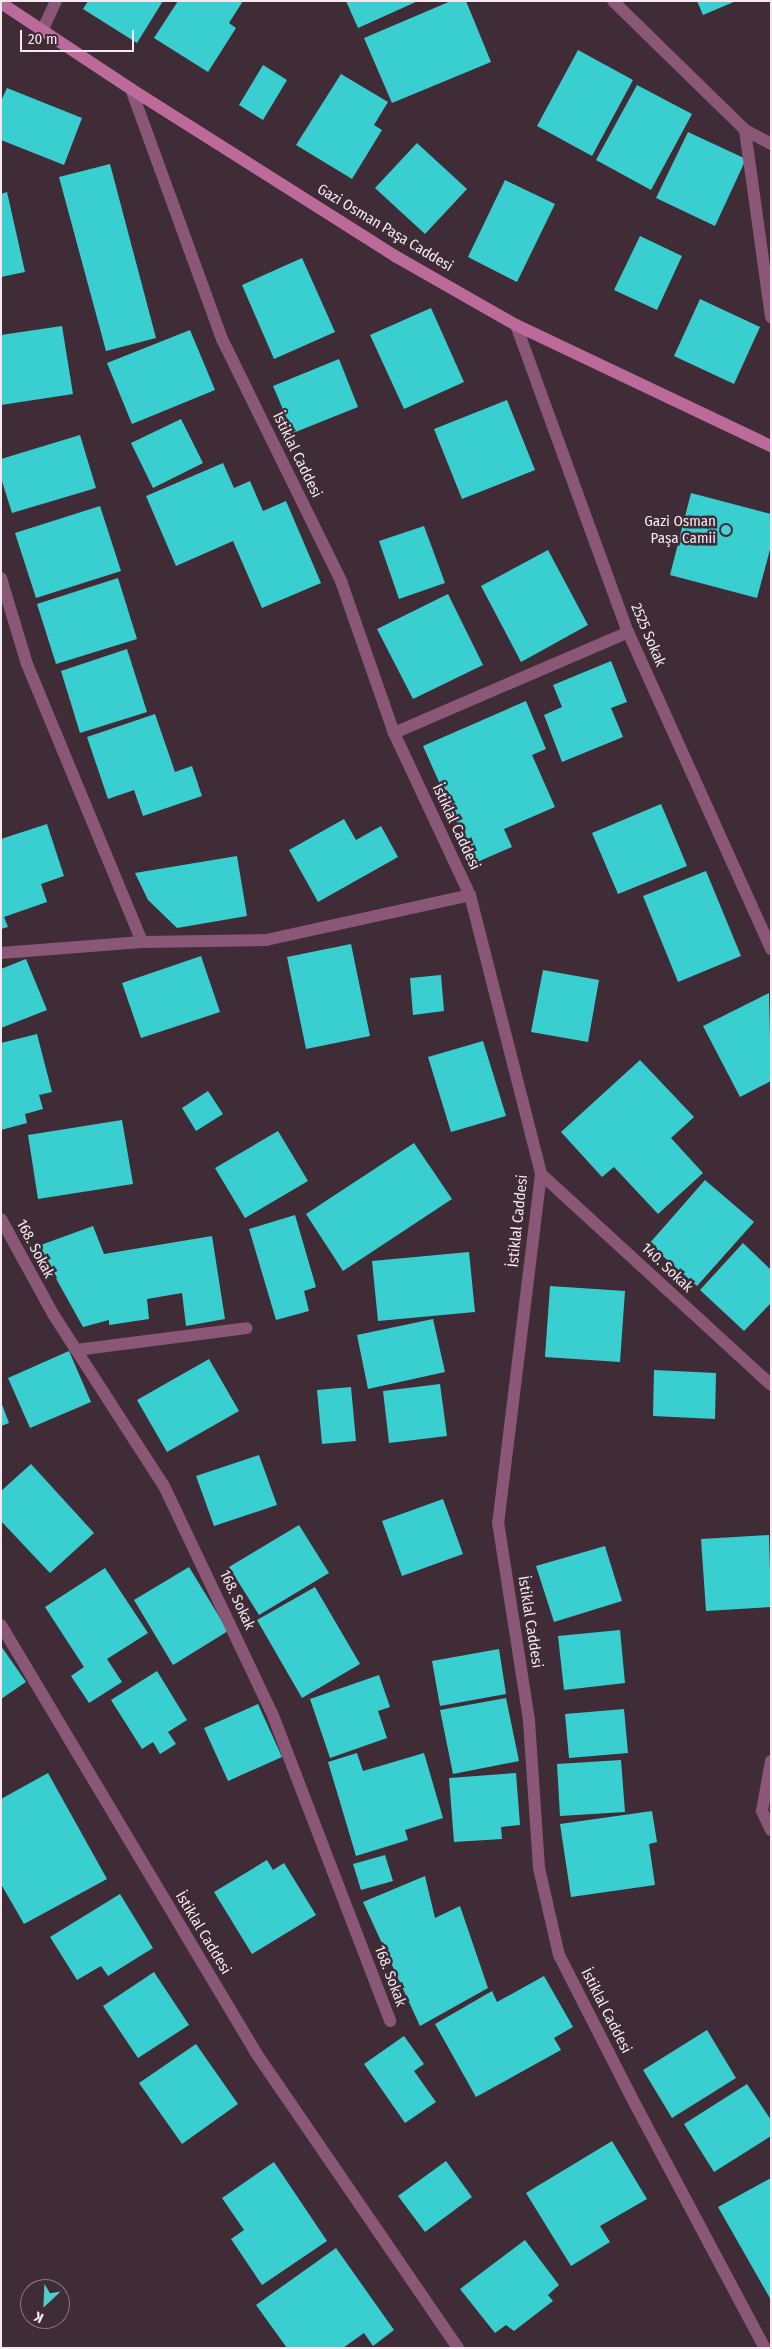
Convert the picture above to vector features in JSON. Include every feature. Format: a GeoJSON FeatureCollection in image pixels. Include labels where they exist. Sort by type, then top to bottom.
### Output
{"type":"FeatureCollection","features":[{"type":"Feature","properties":{"kind":"street"},"geometry":{"type":"LineString","coordinates":[[42,31],[56,1]]}},
{"type":"Feature","properties":{"kind":"street"},"geometry":{"type":"LineString","coordinates":[[613,1],[745,130],[771,144]]}},
{"type":"Feature","properties":{"kind":"street","name":"Gazi Osman Paşa Caddesi"},"geometry":{"type":"LineString","coordinates":[[1,3],[131,89],[395,256],[516,325],[771,446]]}},
{"type":"Feature","properties":{"kind":"street","name":"İstiklal Caddesi"},"geometry":{"type":"LineString","coordinates":[[131,89],[222,339],[341,581],[394,733],[470,895],[541,1174],[498,1522],[529,1721],[539,1868],[559,1955],[635,2104],[765,2348]]}},
{"type":"Feature","properties":{"kind":"street"},"geometry":{"type":"LineString","coordinates":[[745,130],[771,317]]}},
{"type":"Feature","properties":{"kind":"street","name":"2525 Sokak"},"geometry":{"type":"LineString","coordinates":[[516,325],[628,632],[771,949]]}},
{"type":"Feature","properties":{"kind":"street"},"geometry":{"type":"LineString","coordinates":[[1,578],[27,664],[142,942]]}},
{"type":"Feature","properties":{"kind":"street"},"geometry":{"type":"LineString","coordinates":[[394,733],[628,632]]}},
{"type":"Feature","properties":{"kind":"street"},"geometry":{"type":"LineString","coordinates":[[1,953],[142,942],[266,940],[470,895]]}},
{"type":"Feature","properties":{"kind":"street","name":"140. Sokak"},"geometry":{"type":"LineString","coordinates":[[541,1174],[771,1385]]}},
{"type":"Feature","properties":{"kind":"street","name":"168. Sokak"},"geometry":{"type":"LineString","coordinates":[[1,1219],[53,1314],[164,1486],[272,1712],[390,2021]]}},
{"type":"Feature","properties":{"kind":"street"},"geometry":{"type":"LineString","coordinates":[[76,1350],[247,1328]]}},
{"type":"Feature","properties":{"kind":"street","name":"İstiklal Caddesi"},"geometry":{"type":"LineString","coordinates":[[1,1625],[256,2054],[458,2348]]}},
{"type":"Feature","properties":{"kind":"street"},"geometry":{"type":"LineString","coordinates":[[771,1761],[762,1811],[771,1830]]}},
{"type":"Feature","properties":{"kind":"building"},"geometry":{"type":"Polygon","coordinates":[[[88,1],[163,1],[137,43],[83,9],[88,1]]]}},
{"type":"Feature","properties":{"kind":"building"},"geometry":{"type":"Polygon","coordinates":[[[178,1],[243,1],[229,23],[236,28],[208,72],[154,38],[178,1]]]}},
{"type":"Feature","properties":{"kind":"building"},"geometry":{"type":"Polygon","coordinates":[[[346,1],[418,1],[358,28],[346,1]]]}},
{"type":"Feature","properties":{"kind":"building"},"geometry":{"type":"Polygon","coordinates":[[[451,1],[466,1],[491,62],[392,103],[364,38],[451,1]]]}},
{"type":"Feature","properties":{"kind":"building"},"geometry":{"type":"Polygon","coordinates":[[[697,1],[736,1],[703,15],[697,1]]]}},
{"type":"Feature","properties":{"kind":"building"},"geometry":{"type":"Polygon","coordinates":[[[578,50],[633,80],[592,156],[537,126],[578,50]]]}},
{"type":"Feature","properties":{"kind":"building"},"geometry":{"type":"Polygon","coordinates":[[[263,65],[287,80],[263,120],[239,105],[263,65]]]}},
{"type":"Feature","properties":{"kind":"building"},"geometry":{"type":"Polygon","coordinates":[[[341,74],[388,102],[374,125],[382,130],[352,179],[296,145],[341,74]]]}},
{"type":"Feature","properties":{"kind":"building"},"geometry":{"type":"Polygon","coordinates":[[[637,85],[692,114],[651,190],[596,160],[637,85]]]}},
{"type":"Feature","properties":{"kind":"building"},"geometry":{"type":"Polygon","coordinates":[[[7,88],[82,118],[64,165],[1,140],[1,101],[7,88]]]}},
{"type":"Feature","properties":{"kind":"building"},"geometry":{"type":"Polygon","coordinates":[[[688,132],[746,159],[715,226],[656,198],[688,132]]]}},
{"type":"Feature","properties":{"kind":"building"},"geometry":{"type":"Polygon","coordinates":[[[417,143],[467,189],[425,234],[375,188],[417,143]]]}},
{"type":"Feature","properties":{"kind":"building"},"geometry":{"type":"Polygon","coordinates":[[[110,164],[156,338],[106,351],[59,177],[110,164]]]}},
{"type":"Feature","properties":{"kind":"building"},"geometry":{"type":"Polygon","coordinates":[[[505,180],[555,204],[517,282],[468,257],[505,180]]]}},
{"type":"Feature","properties":{"kind":"building"},"geometry":{"type":"Polygon","coordinates":[[[7,192],[25,272],[1,277],[1,194],[7,192]]]}},
{"type":"Feature","properties":{"kind":"building"},"geometry":{"type":"Polygon","coordinates":[[[640,236],[682,256],[657,310],[614,290],[640,236]]]}},
{"type":"Feature","properties":{"kind":"building"},"geometry":{"type":"Polygon","coordinates":[[[302,258],[335,332],[274,359],[242,285],[302,258]]]}},
{"type":"Feature","properties":{"kind":"building"},"geometry":{"type":"Polygon","coordinates":[[[700,299],[760,327],[734,384],[674,356],[700,299]]]}},
{"type":"Feature","properties":{"kind":"building"},"geometry":{"type":"Polygon","coordinates":[[[431,308],[464,382],[404,409],[370,335],[431,308]]]}},
{"type":"Feature","properties":{"kind":"building"},"geometry":{"type":"Polygon","coordinates":[[[62,326],[73,394],[1,405],[1,335],[62,326]]]}},
{"type":"Feature","properties":{"kind":"building"},"geometry":{"type":"Polygon","coordinates":[[[190,330],[215,390],[132,424],[107,363],[190,330]]]}},
{"type":"Feature","properties":{"kind":"building"},"geometry":{"type":"Polygon","coordinates":[[[339,359],[358,407],[293,433],[273,386],[339,359]]]}},
{"type":"Feature","properties":{"kind":"building"},"geometry":{"type":"Polygon","coordinates":[[[507,400],[535,470],[462,499],[434,429],[507,400]]]}},
{"type":"Feature","properties":{"kind":"building"},"geometry":{"type":"Polygon","coordinates":[[[181,419],[203,463],[153,488],[131,443],[181,419]]]}},
{"type":"Feature","properties":{"kind":"building"},"geometry":{"type":"Polygon","coordinates":[[[80,435],[96,488],[12,513],[1,478],[1,459],[80,435]]]}},
{"type":"Feature","properties":{"kind":"building"},"geometry":{"type":"Polygon","coordinates":[[[223,463],[234,488],[250,481],[263,511],[286,501],[321,583],[262,608],[233,541],[176,566],[146,496],[223,463]]]}},
{"type":"Feature","properties":{"kind":"building","name":"Gazi Osman Paşa Camii"},"geometry":{"type":"Polygon","coordinates":[[[691,493],[771,514],[771,546],[757,598],[670,575],[691,493]]]}},
{"type":"Feature","properties":{"kind":"building"},"geometry":{"type":"Polygon","coordinates":[[[100,506],[121,571],[36,598],[15,533],[100,506]]]}},
{"type":"Feature","properties":{"kind":"building"},"geometry":{"type":"Polygon","coordinates":[[[424,526],[445,583],[399,599],[379,541],[424,526]]]}},
{"type":"Feature","properties":{"kind":"building"},"geometry":{"type":"Polygon","coordinates":[[[548,550],[588,625],[521,662],[481,586],[548,550]]]}},
{"type":"Feature","properties":{"kind":"building"},"geometry":{"type":"Polygon","coordinates":[[[118,578],[137,639],[56,664],[37,604],[118,578]]]}},
{"type":"Feature","properties":{"kind":"building"},"geometry":{"type":"Polygon","coordinates":[[[448,594],[483,665],[413,699],[377,629],[448,594]]]}},
{"type":"Feature","properties":{"kind":"building"},"geometry":{"type":"Polygon","coordinates":[[[127,649],[147,712],[80,733],[61,671],[127,649]]]}},
{"type":"Feature","properties":{"kind":"building"},"geometry":{"type":"Polygon","coordinates":[[[611,661],[627,702],[611,708],[623,737],[562,762],[544,715],[562,707],[553,685],[611,661]]]}},
{"type":"Feature","properties":{"kind":"building"},"geometry":{"type":"Polygon","coordinates":[[[526,701],[546,749],[532,755],[555,807],[504,829],[512,847],[475,863],[423,746],[526,701]]]}},
{"type":"Feature","properties":{"kind":"building"},"geometry":{"type":"Polygon","coordinates":[[[155,714],[175,772],[192,766],[202,796],[143,816],[134,790],[108,799],[87,737],[155,714]]]}},
{"type":"Feature","properties":{"kind":"building"},"geometry":{"type":"Polygon","coordinates":[[[661,804],[687,866],[618,894],[592,833],[661,804]]]}},
{"type":"Feature","properties":{"kind":"building"},"geometry":{"type":"Polygon","coordinates":[[[344,819],[356,840],[381,826],[398,857],[318,902],[289,850],[344,819]]]}},
{"type":"Feature","properties":{"kind":"building"},"geometry":{"type":"Polygon","coordinates":[[[47,824],[64,876],[41,884],[47,902],[4,917],[8,927],[1,929],[1,839],[47,824]]]}},
{"type":"Feature","properties":{"kind":"building"},"geometry":{"type":"Polygon","coordinates":[[[237,856],[247,916],[177,928],[148,900],[135,873],[237,856]]]}},
{"type":"Feature","properties":{"kind":"building"},"geometry":{"type":"Polygon","coordinates":[[[706,871],[741,956],[678,982],[643,896],[706,871]]]}},
{"type":"Feature","properties":{"kind":"building"},"geometry":{"type":"Polygon","coordinates":[[[351,944],[370,1036],[306,1049],[287,957],[351,944]]]}},
{"type":"Feature","properties":{"kind":"building"},"geometry":{"type":"Polygon","coordinates":[[[201,956],[220,1012],[141,1038],[122,983],[201,956]]]}},
{"type":"Feature","properties":{"kind":"building"},"geometry":{"type":"Polygon","coordinates":[[[26,959],[47,1010],[1,1028],[1,969],[26,959]]]}},
{"type":"Feature","properties":{"kind":"building"},"geometry":{"type":"Polygon","coordinates":[[[543,970],[599,980],[588,1042],[531,1032],[543,970]]]}},
{"type":"Feature","properties":{"kind":"building"},"geometry":{"type":"Polygon","coordinates":[[[441,975],[444,1011],[413,1015],[410,978],[441,975]]]}},
{"type":"Feature","properties":{"kind":"building"},"geometry":{"type":"Polygon","coordinates":[[[769,993],[771,1081],[740,1097],[703,1026],[769,993]]]}},
{"type":"Feature","properties":{"kind":"building"},"geometry":{"type":"Polygon","coordinates":[[[37,1034],[52,1092],[39,1095],[43,1109],[25,1114],[27,1123],[1,1130],[1,1043],[37,1034]]]}},
{"type":"Feature","properties":{"kind":"building"},"geometry":{"type":"Polygon","coordinates":[[[483,1041],[506,1116],[451,1132],[428,1057],[483,1041]]]}},
{"type":"Feature","properties":{"kind":"building"},"geometry":{"type":"Polygon","coordinates":[[[640,1060],[694,1117],[671,1138],[703,1173],[658,1214],[614,1167],[602,1177],[561,1132],[640,1060]]]}},
{"type":"Feature","properties":{"kind":"building"},"geometry":{"type":"Polygon","coordinates":[[[208,1091],[223,1114],[196,1131],[182,1108],[208,1091]]]}},
{"type":"Feature","properties":{"kind":"building"},"geometry":{"type":"Polygon","coordinates":[[[122,1120],[133,1184],[38,1199],[28,1135],[122,1120]]]}},
{"type":"Feature","properties":{"kind":"building"},"geometry":{"type":"Polygon","coordinates":[[[278,1131],[308,1181],[245,1218],[215,1168],[278,1131]]]}},
{"type":"Feature","properties":{"kind":"building"},"geometry":{"type":"Polygon","coordinates":[[[414,1143],[452,1199],[343,1271],[306,1214],[414,1143]]]}},
{"type":"Feature","properties":{"kind":"building"},"geometry":{"type":"Polygon","coordinates":[[[705,1180],[754,1222],[697,1286],[649,1244],[705,1180]]]}},
{"type":"Feature","properties":{"kind":"building"},"geometry":{"type":"Polygon","coordinates":[[[295,1215],[316,1287],[304,1291],[309,1311],[276,1320],[249,1229],[295,1215]]]}},
{"type":"Feature","properties":{"kind":"building"},"geometry":{"type":"Polygon","coordinates":[[[93,1226],[104,1254],[212,1236],[225,1319],[186,1326],[182,1293],[147,1299],[149,1319],[109,1325],[109,1320],[83,1327],[38,1246],[93,1226]]]}},
{"type":"Feature","properties":{"kind":"building"},"geometry":{"type":"Polygon","coordinates":[[[743,1243],[771,1270],[771,1303],[744,1331],[700,1290],[743,1243]]]}},
{"type":"Feature","properties":{"kind":"building"},"geometry":{"type":"Polygon","coordinates":[[[469,1252],[475,1312],[378,1321],[372,1261],[469,1252]]]}},
{"type":"Feature","properties":{"kind":"building"},"geometry":{"type":"Polygon","coordinates":[[[550,1286],[625,1291],[620,1362],[545,1357],[550,1286]]]}},
{"type":"Feature","properties":{"kind":"building"},"geometry":{"type":"Polygon","coordinates":[[[433,1319],[445,1372],[368,1389],[357,1335],[433,1319]]]}},
{"type":"Feature","properties":{"kind":"building"},"geometry":{"type":"Polygon","coordinates":[[[69,1351],[91,1402],[30,1428],[8,1378],[69,1351]]]}},
{"type":"Feature","properties":{"kind":"building"},"geometry":{"type":"Polygon","coordinates":[[[209,1359],[239,1411],[167,1452],[137,1400],[209,1359]]]}},
{"type":"Feature","properties":{"kind":"building"},"geometry":{"type":"Polygon","coordinates":[[[654,1370],[716,1373],[715,1419],[653,1416],[654,1370]]]}},
{"type":"Feature","properties":{"kind":"building"},"geometry":{"type":"Polygon","coordinates":[[[440,1384],[447,1436],[389,1443],[383,1391],[440,1384]]]}},
{"type":"Feature","properties":{"kind":"building"},"geometry":{"type":"Polygon","coordinates":[[[351,1387],[356,1441],[322,1444],[317,1390],[351,1387]]]}},
{"type":"Feature","properties":{"kind":"building"},"geometry":{"type":"Polygon","coordinates":[[[1,1402],[9,1423],[1,1426],[1,1402]]]}},
{"type":"Feature","properties":{"kind":"building"},"geometry":{"type":"Polygon","coordinates":[[[259,1455],[277,1505],[214,1526],[196,1476],[259,1455]]]}},
{"type":"Feature","properties":{"kind":"building"},"geometry":{"type":"Polygon","coordinates":[[[31,1464],[94,1533],[50,1573],[1,1521],[1,1491],[31,1464]]]}},
{"type":"Feature","properties":{"kind":"building"},"geometry":{"type":"Polygon","coordinates":[[[443,1499],[463,1554],[402,1576],[382,1521],[443,1499]]]}},
{"type":"Feature","properties":{"kind":"building"},"geometry":{"type":"Polygon","coordinates":[[[299,1525],[329,1573],[259,1615],[229,1567],[299,1525]]]}},
{"type":"Feature","properties":{"kind":"building"},"geometry":{"type":"Polygon","coordinates":[[[769,1535],[771,1607],[706,1611],[701,1539],[769,1535]]]}},
{"type":"Feature","properties":{"kind":"building"},"geometry":{"type":"Polygon","coordinates":[[[605,1546],[622,1601],[554,1622],[536,1566],[605,1546]]]}},
{"type":"Feature","properties":{"kind":"building"},"geometry":{"type":"Polygon","coordinates":[[[189,1567],[228,1631],[173,1665],[134,1600],[189,1567]]]}},
{"type":"Feature","properties":{"kind":"building"},"geometry":{"type":"Polygon","coordinates":[[[105,1568],[148,1633],[107,1659],[122,1682],[89,1703],[71,1676],[84,1667],[45,1607],[105,1568]]]}},
{"type":"Feature","properties":{"kind":"building"},"geometry":{"type":"Polygon","coordinates":[[[315,1587],[360,1664],[302,1698],[257,1620],[315,1587]]]}},
{"type":"Feature","properties":{"kind":"building"},"geometry":{"type":"Polygon","coordinates":[[[620,1630],[625,1683],[564,1690],[558,1636],[620,1630]]]}},
{"type":"Feature","properties":{"kind":"building"},"geometry":{"type":"Polygon","coordinates":[[[1,1646],[26,1682],[1,1699],[1,1646]]]}},
{"type":"Feature","properties":{"kind":"building"},"geometry":{"type":"Polygon","coordinates":[[[499,1649],[506,1694],[440,1706],[432,1661],[499,1649]]]}},
{"type":"Feature","properties":{"kind":"building"},"geometry":{"type":"Polygon","coordinates":[[[157,1671],[187,1720],[168,1732],[176,1744],[160,1754],[153,1742],[142,1749],[111,1700],[157,1671]]]}},
{"type":"Feature","properties":{"kind":"building"},"geometry":{"type":"Polygon","coordinates":[[[379,1675],[390,1707],[378,1711],[387,1738],[330,1758],[310,1699],[379,1675]]]}},
{"type":"Feature","properties":{"kind":"building"},"geometry":{"type":"Polygon","coordinates":[[[506,1698],[519,1761],[453,1774],[440,1710],[506,1698]]]}},
{"type":"Feature","properties":{"kind":"building"},"geometry":{"type":"Polygon","coordinates":[[[258,1704],[282,1757],[228,1781],[204,1728],[258,1704]]]}},
{"type":"Feature","properties":{"kind":"building"},"geometry":{"type":"Polygon","coordinates":[[[624,1709],[628,1753],[569,1758],[565,1714],[624,1709]]]}},
{"type":"Feature","properties":{"kind":"building"},"geometry":{"type":"Polygon","coordinates":[[[357,1753],[363,1771],[424,1753],[443,1818],[405,1830],[408,1840],[356,1856],[328,1762],[357,1753]]]}},
{"type":"Feature","properties":{"kind":"building"},"geometry":{"type":"Polygon","coordinates":[[[621,1760],[625,1812],[560,1816],[557,1764],[621,1760]]]}},
{"type":"Feature","properties":{"kind":"building"},"geometry":{"type":"Polygon","coordinates":[[[48,1773],[107,1879],[24,1924],[1,1884],[1,1799],[48,1773]]]}},
{"type":"Feature","properties":{"kind":"building"},"geometry":{"type":"Polygon","coordinates":[[[516,1773],[520,1825],[501,1827],[502,1839],[454,1842],[449,1778],[516,1773]]]}},
{"type":"Feature","properties":{"kind":"building"},"geometry":{"type":"Polygon","coordinates":[[[652,1811],[657,1842],[649,1844],[655,1885],[571,1897],[560,1824],[652,1811]]]}},
{"type":"Feature","properties":{"kind":"building"},"geometry":{"type":"Polygon","coordinates":[[[385,1855],[393,1881],[361,1890],[353,1864],[385,1855]]]}},
{"type":"Feature","properties":{"kind":"building"},"geometry":{"type":"Polygon","coordinates":[[[267,1860],[273,1870],[284,1863],[316,1915],[252,1954],[214,1892],[267,1860]]]}},
{"type":"Feature","properties":{"kind":"building"},"geometry":{"type":"Polygon","coordinates":[[[425,1876],[435,1918],[460,1906],[488,1988],[420,2026],[363,1902],[425,1876]]]}},
{"type":"Feature","properties":{"kind":"building"},"geometry":{"type":"Polygon","coordinates":[[[120,1894],[153,1948],[108,1976],[101,1966],[77,1980],[50,1937],[120,1894]]]}},
{"type":"Feature","properties":{"kind":"building"},"geometry":{"type":"Polygon","coordinates":[[[154,1972],[189,2025],[138,2058],[103,2006],[154,1972]]]}},
{"type":"Feature","properties":{"kind":"building"},"geometry":{"type":"Polygon","coordinates":[[[544,1976],[573,2027],[554,2038],[561,2050],[476,2097],[435,2024],[492,1991],[497,2002],[544,1976]]]}},
{"type":"Feature","properties":{"kind":"building"},"geometry":{"type":"Polygon","coordinates":[[[707,2030],[736,2078],[672,2118],[643,2070],[707,2030]]]}},
{"type":"Feature","properties":{"kind":"building"},"geometry":{"type":"Polygon","coordinates":[[[404,2036],[424,2064],[414,2071],[436,2102],[405,2123],[364,2064],[404,2036]]]}},
{"type":"Feature","properties":{"kind":"building"},"geometry":{"type":"Polygon","coordinates":[[[196,2044],[238,2104],[182,2144],[139,2083],[196,2044]]]}},
{"type":"Feature","properties":{"kind":"building"},"geometry":{"type":"Polygon","coordinates":[[[747,2084],[771,2120],[771,2136],[714,2172],[684,2124],[747,2084]]]}},
{"type":"Feature","properties":{"kind":"building"},"geometry":{"type":"Polygon","coordinates":[[[612,2141],[647,2199],[600,2226],[610,2242],[571,2266],[526,2193],[612,2141]]]}},
{"type":"Feature","properties":{"kind":"building"},"geometry":{"type":"Polygon","coordinates":[[[446,2161],[472,2197],[425,2232],[398,2196],[446,2161]]]}},
{"type":"Feature","properties":{"kind":"building"},"geometry":{"type":"Polygon","coordinates":[[[274,2162],[327,2241],[262,2285],[231,2239],[244,2230],[222,2198],[274,2162]]]}},
{"type":"Feature","properties":{"kind":"building"},"geometry":{"type":"Polygon","coordinates":[[[771,2178],[771,2300],[718,2207],[771,2178]]]}},
{"type":"Feature","properties":{"kind":"building"},"geometry":{"type":"Polygon","coordinates":[[[525,2240],[559,2285],[548,2295],[553,2301],[514,2331],[506,2325],[495,2333],[460,2289],[525,2240]]]}},
{"type":"Feature","properties":{"kind":"building"},"geometry":{"type":"Polygon","coordinates":[[[336,2248],[394,2330],[373,2346],[364,2333],[343,2348],[287,2348],[256,2305],[336,2248]]]}},
{"type":"Feature","properties":{"kind":"place","name":"Gazi Osman Paşa Camii"},"geometry":{"type":"Point","coordinates":[726,530]}}]}
